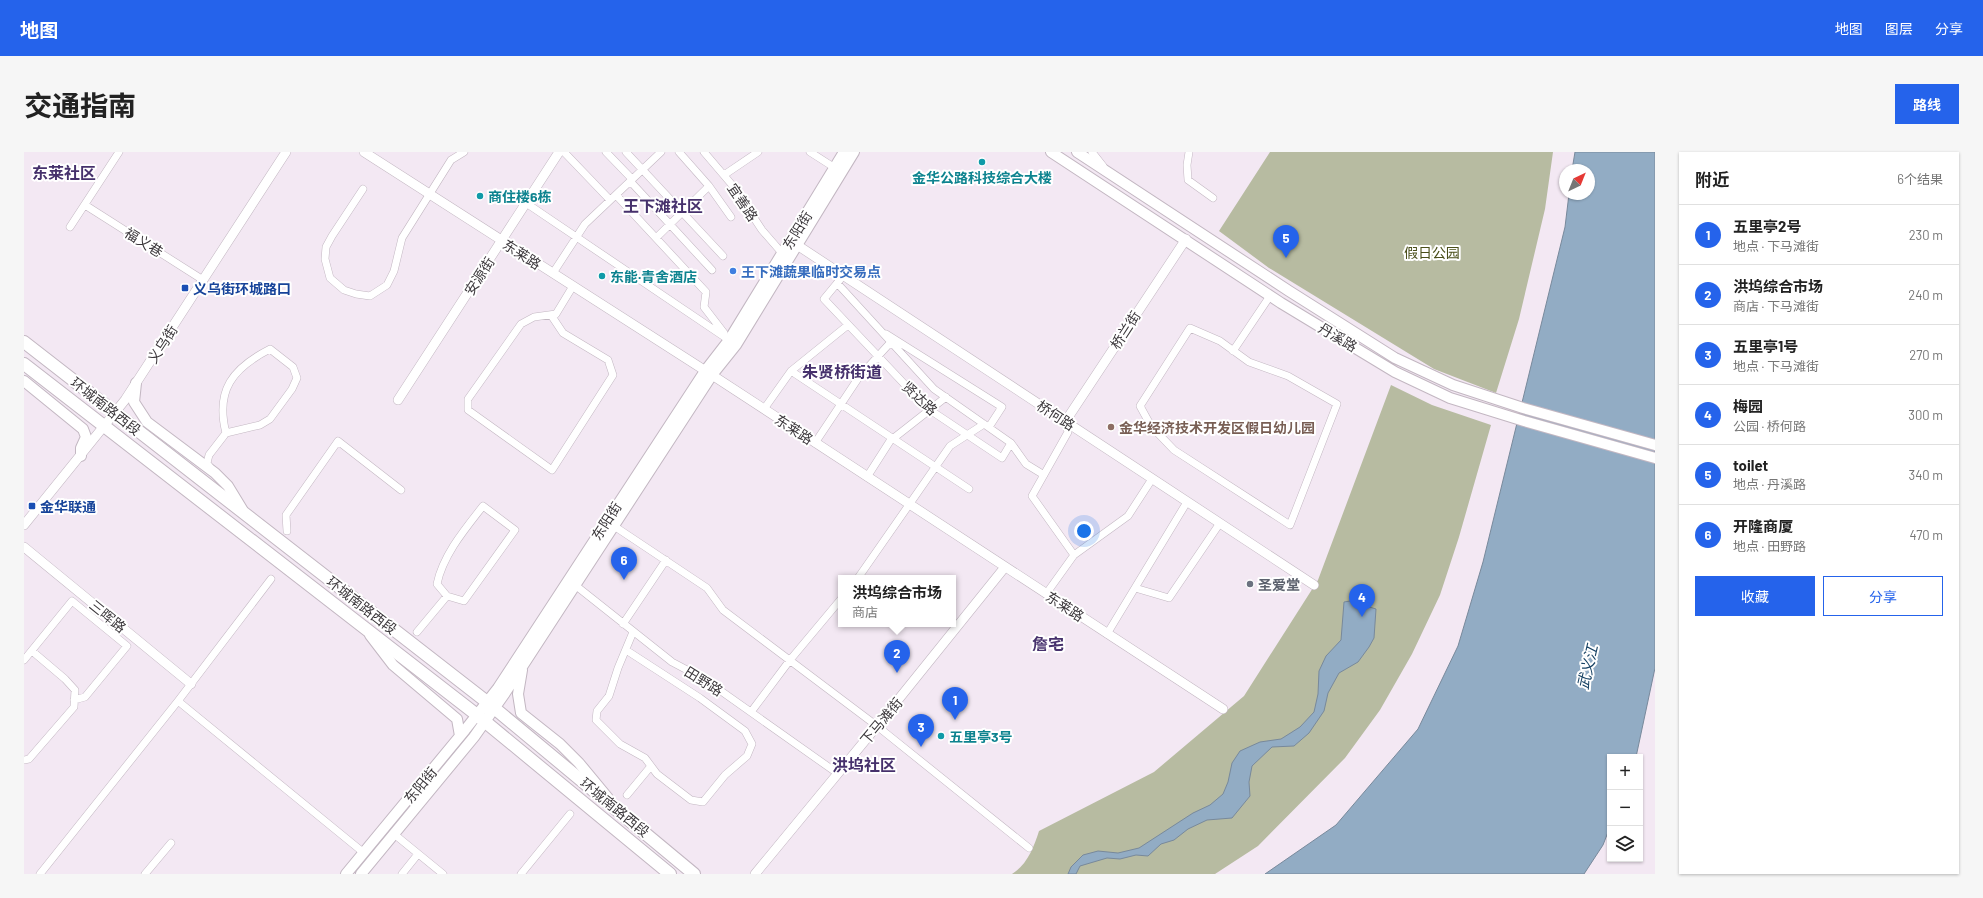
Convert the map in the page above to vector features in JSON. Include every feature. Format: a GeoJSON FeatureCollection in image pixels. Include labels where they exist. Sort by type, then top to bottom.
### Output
{"type":"FeatureCollection","features":[{"type":"Feature","properties":{"kind":"main road","name":"东阳街"},"geometry":{"type":"LineString","coordinates":[[361,874],[394,834],[480,718],[522,666],[614,526],[844,152]]}},
{"type":"Feature","properties":{"kind":"main road","name":"东阳街"},"geometry":{"type":"LineString","coordinates":[[490,705],[498,688],[708,373],[736,344],[854,152]]}},
{"type":"Feature","properties":{"kind":"main road","name":"丹溪路"},"geometry":{"type":"LineString","coordinates":[[1051,152],[1186,239],[1270,296],[1395,372],[1450,398],[1524,421],[1655,458]]}},
{"type":"Feature","properties":{"kind":"main road","name":"丹溪路"},"geometry":{"type":"LineString","coordinates":[[1077,152],[1395,358],[1453,385],[1523,408],[1655,445]]}},
{"type":"Feature","properties":{"kind":"main road","name":"环城南路西段"},"geometry":{"type":"LineString","coordinates":[[24,342],[490,705],[694,874]]}},
{"type":"Feature","properties":{"kind":"main road","name":"环城南路西段"},"geometry":{"type":"LineString","coordinates":[[24,364],[480,718],[602,816],[670,874]]}},
{"type":"Feature","properties":{"kind":"main road"},"geometry":{"type":"LineString","coordinates":[[24,381],[83,429],[86,437],[81,448],[81,456]]}},
{"type":"Feature","properties":{"kind":"main road"},"geometry":{"type":"LineString","coordinates":[[136,383],[134,402],[147,422],[212,471],[228,486],[244,513]]}},
{"type":"Feature","properties":{"kind":"main road"},"geometry":{"type":"LineString","coordinates":[[364,627],[393,665],[457,719],[460,736]]}},
{"type":"Feature","properties":{"kind":"main road"},"geometry":{"type":"LineString","coordinates":[[522,666],[518,694],[521,713],[560,744],[579,763],[616,808]]}},
{"type":"Feature","properties":{"kind":"main road","name":"东阳街"},"geometry":{"type":"LineString","coordinates":[[346,874],[460,736],[480,718]]}},
{"type":"Feature","properties":{"kind":"street"},"geometry":{"type":"LineString","coordinates":[[70,227],[119,152]]}},
{"type":"Feature","properties":{"kind":"street","name":"义乌街"},"geometry":{"type":"LineString","coordinates":[[24,525],[115,413],[286,152]]}},
{"type":"Feature","properties":{"kind":"street","name":"东莱路"},"geometry":{"type":"LineString","coordinates":[[364,152],[708,373],[1223,709]]}},
{"type":"Feature","properties":{"kind":"street"},"geometry":{"type":"LineString","coordinates":[[362,189],[326,247],[325,259],[330,278],[344,290],[370,296],[387,285],[394,271],[402,238],[451,160],[464,152]]}},
{"type":"Feature","properties":{"kind":"street","name":"安源街"},"geometry":{"type":"LineString","coordinates":[[398,400],[559,152]]}},
{"type":"Feature","properties":{"kind":"street"},"geometry":{"type":"LineString","coordinates":[[564,152],[656,238],[706,292],[704,308],[729,340]]}},
{"type":"Feature","properties":{"kind":"street"},"geometry":{"type":"LineString","coordinates":[[606,152],[712,270]]}},
{"type":"Feature","properties":{"kind":"street"},"geometry":{"type":"LineString","coordinates":[[626,152],[723,256]]}},
{"type":"Feature","properties":{"kind":"street"},"geometry":{"type":"LineString","coordinates":[[552,273],[576,235],[585,224],[661,152]]}},
{"type":"Feature","properties":{"kind":"street"},"geometry":{"type":"LineString","coordinates":[[679,152],[708,186],[731,217]]}},
{"type":"Feature","properties":{"kind":"street","name":"宜善路"},"geometry":{"type":"LineString","coordinates":[[704,152],[733,186],[762,230],[782,253]]}},
{"type":"Feature","properties":{"kind":"street"},"geometry":{"type":"LineString","coordinates":[[724,175],[758,152]]}},
{"type":"Feature","properties":{"kind":"street"},"geometry":{"type":"LineString","coordinates":[[810,152],[835,168]]}},
{"type":"Feature","properties":{"kind":"street"},"geometry":{"type":"LineString","coordinates":[[1092,152],[1105,170]]}},
{"type":"Feature","properties":{"kind":"street"},"geometry":{"type":"LineString","coordinates":[[1189,152],[1187,165],[1188,180],[1213,198]]}},
{"type":"Feature","properties":{"kind":"street"},"geometry":{"type":"LineString","coordinates":[[656,238],[671,225],[708,186]]}},
{"type":"Feature","properties":{"kind":"street"},"geometry":{"type":"LineString","coordinates":[[526,203],[576,235],[729,340]]}},
{"type":"Feature","properties":{"kind":"street","name":"福义巷"},"geometry":{"type":"LineString","coordinates":[[85,205],[203,280]]}},
{"type":"Feature","properties":{"kind":"street","name":"桥兰街"},"geometry":{"type":"LineString","coordinates":[[1065,422],[1186,239]]}},
{"type":"Feature","properties":{"kind":"street","name":"桥何路"},"geometry":{"type":"LineString","coordinates":[[797,245],[1314,585]]}},
{"type":"Feature","properties":{"kind":"street","name":"贤达路"},"geometry":{"type":"LineString","coordinates":[[843,276],[824,299],[931,410],[1002,458],[1011,443]]}},
{"type":"Feature","properties":{"kind":"street"},"geometry":{"type":"LineString","coordinates":[[837,283],[934,389],[1011,443],[1026,464],[1044,475]]}},
{"type":"Feature","properties":{"kind":"street"},"geometry":{"type":"LineString","coordinates":[[551,315],[563,332],[608,360],[613,375],[552,470],[468,410],[468,399],[521,324],[534,317],[556,314],[573,286]]}},
{"type":"Feature","properties":{"kind":"street"},"geometry":{"type":"LineString","coordinates":[[1233,350],[1270,296]]}},
{"type":"Feature","properties":{"kind":"street"},"geometry":{"type":"LineString","coordinates":[[764,410],[792,371],[848,325]]}},
{"type":"Feature","properties":{"kind":"street"},"geometry":{"type":"LineString","coordinates":[[1190,328],[1220,341],[1233,350],[1248,362],[1288,376],[1337,404],[1290,525],[1174,450],[1151,426],[1140,406],[1190,328]]}},
{"type":"Feature","properties":{"kind":"street"},"geometry":{"type":"LineString","coordinates":[[860,575],[908,504],[950,446],[967,435],[986,426],[1002,407],[878,329]]}},
{"type":"Feature","properties":{"kind":"street"},"geometry":{"type":"LineString","coordinates":[[815,443],[859,377],[890,342]]}},
{"type":"Feature","properties":{"kind":"street"},"geometry":{"type":"LineString","coordinates":[[212,471],[206,463],[209,455],[226,433],[260,425],[270,419],[292,389],[297,378],[294,367],[270,349],[243,367],[228,386],[223,397],[222,410],[226,433]]}},
{"type":"Feature","properties":{"kind":"street"},"geometry":{"type":"LineString","coordinates":[[792,371],[969,489]]}},
{"type":"Feature","properties":{"kind":"street"},"geometry":{"type":"LineString","coordinates":[[867,477],[890,441],[946,398]]}},
{"type":"Feature","properties":{"kind":"street"},"geometry":{"type":"LineString","coordinates":[[1065,422],[1068,432],[1032,496],[1074,555]]}},
{"type":"Feature","properties":{"kind":"street"},"geometry":{"type":"LineString","coordinates":[[287,531],[286,515],[338,441],[401,490]]}},
{"type":"Feature","properties":{"kind":"street"},"geometry":{"type":"LineString","coordinates":[[1046,594],[1074,555],[1128,516],[1152,479]]}},
{"type":"Feature","properties":{"kind":"street"},"geometry":{"type":"LineString","coordinates":[[1107,634],[1187,502]]}},
{"type":"Feature","properties":{"kind":"street"},"geometry":{"type":"LineString","coordinates":[[483,506],[515,530],[464,601],[447,596],[437,584],[440,570],[465,529],[483,506]]}},
{"type":"Feature","properties":{"kind":"street"},"geometry":{"type":"LineString","coordinates":[[1135,588],[1169,598],[1220,523]]}},
{"type":"Feature","properties":{"kind":"street"},"geometry":{"type":"LineString","coordinates":[[614,526],[707,588],[723,610],[877,726],[1029,848]]}},
{"type":"Feature","properties":{"kind":"street","name":"三晖路"},"geometry":{"type":"LineString","coordinates":[[24,547],[191,684]]}},
{"type":"Feature","properties":{"kind":"street"},"geometry":{"type":"LineString","coordinates":[[623,624],[666,560]]}},
{"type":"Feature","properties":{"kind":"street","name":"下马滩街"},"geometry":{"type":"LineString","coordinates":[[755,874],[1005,567]]}},
{"type":"Feature","properties":{"kind":"street"},"geometry":{"type":"LineString","coordinates":[[40,874],[191,684],[271,579]]}},
{"type":"Feature","properties":{"kind":"street","name":"田野路"},"geometry":{"type":"LineString","coordinates":[[575,585],[672,662],[704,679],[837,773]]}},
{"type":"Feature","properties":{"kind":"street"},"geometry":{"type":"LineString","coordinates":[[417,632],[447,596]]}},
{"type":"Feature","properties":{"kind":"street"},"geometry":{"type":"LineString","coordinates":[[24,660],[72,601],[127,646],[85,697],[74,700]]}},
{"type":"Feature","properties":{"kind":"street"},"geometry":{"type":"LineString","coordinates":[[751,712],[790,660],[838,603]]}},
{"type":"Feature","properties":{"kind":"street"},"geometry":{"type":"LineString","coordinates":[[626,650],[700,698],[745,731],[752,744],[747,756],[725,775],[703,802],[691,800],[657,774],[645,758],[620,744],[596,720],[597,712],[609,696],[626,650],[633,632]]}},
{"type":"Feature","properties":{"kind":"street"},"geometry":{"type":"LineString","coordinates":[[24,760],[29,758],[74,707],[75,690],[65,679],[32,651]]}},
{"type":"Feature","properties":{"kind":"street"},"geometry":{"type":"LineString","coordinates":[[178,700],[364,853]]}},
{"type":"Feature","properties":{"kind":"street"},"geometry":{"type":"LineString","coordinates":[[627,795],[651,766]]}},
{"type":"Feature","properties":{"kind":"street"},"geometry":{"type":"LineString","coordinates":[[521,874],[570,814]]}},
{"type":"Feature","properties":{"kind":"street"},"geometry":{"type":"LineString","coordinates":[[394,834],[443,874]]}},
{"type":"Feature","properties":{"kind":"street"},"geometry":{"type":"LineString","coordinates":[[145,874],[171,843]]}},
{"type":"Feature","properties":{"kind":"street"},"geometry":{"type":"LineString","coordinates":[[402,874],[418,854]]}},
{"type":"Feature","properties":{"kind":"green space","name":"假日公园"},"geometry":{"type":"Polygon","coordinates":[[[1270,152],[1553,152],[1545,209],[1519,319],[1496,393],[1434,369],[1269,268],[1219,231],[1270,152]]]}},
{"type":"Feature","properties":{"kind":"green space"},"geometry":{"type":"Polygon","coordinates":[[[1391,385],[1432,405],[1491,425],[1459,537],[1440,595],[1412,654],[1380,710],[1345,758],[1258,846],[1215,874],[1012,874],[1026,861],[1039,831],[1154,772],[1244,696],[1318,580],[1391,385]]]}},
{"type":"Feature","properties":{"kind":"water","name":"武义江"},"geometry":{"type":"Polygon","coordinates":[[[1575,152],[1655,152],[1655,668],[1637,754],[1607,754],[1607,835],[1603,845],[1584,874],[1265,874],[1336,825],[1418,729],[1458,646],[1483,562],[1565,227],[1568,200],[1595,200],[1595,164],[1573,164],[1575,152]]]}},
{"type":"Feature","properties":{"kind":"water"},"geometry":{"type":"Polygon","coordinates":[[[1350,601],[1376,609],[1374,638],[1358,662],[1339,673],[1328,693],[1324,711],[1309,733],[1294,746],[1272,747],[1252,766],[1249,782],[1250,796],[1232,818],[1207,820],[1188,829],[1174,840],[1161,844],[1148,856],[1136,855],[1120,859],[1107,858],[1080,866],[1076,874],[1068,874],[1071,867],[1083,855],[1098,851],[1118,853],[1139,848],[1193,813],[1210,805],[1223,794],[1228,782],[1232,763],[1240,751],[1260,742],[1281,739],[1300,727],[1314,712],[1318,694],[1319,671],[1326,656],[1341,640],[1344,602],[1350,601]]]}},
{"type":"Feature","properties":{"kind":"place","name":"金华公路科技综合大楼"},"geometry":{"type":"Point","coordinates":[982,162]}},
{"type":"Feature","properties":{"kind":"place","name":"商住楼6栋"},"geometry":{"type":"Point","coordinates":[480,196]}},
{"type":"Feature","properties":{"kind":"place","name":"toilet"},"geometry":{"type":"Point","coordinates":[1286,258]}},
{"type":"Feature","properties":{"kind":"place","name":"王下滩蔬果临时交易点"},"geometry":{"type":"Point","coordinates":[733,271]}},
{"type":"Feature","properties":{"kind":"place","name":"东能·青舍酒店"},"geometry":{"type":"Point","coordinates":[602,276]}},
{"type":"Feature","properties":{"kind":"place","name":"义乌街环城路口"},"geometry":{"type":"Point","coordinates":[185,288]}},
{"type":"Feature","properties":{"kind":"place","name":"金华经济技术开发区假日幼儿园"},"geometry":{"type":"Point","coordinates":[1111,427]}},
{"type":"Feature","properties":{"kind":"place","name":"金华联通"},"geometry":{"type":"Point","coordinates":[32,506]}},
{"type":"Feature","properties":{"kind":"place","name":"开隆商厦"},"geometry":{"type":"Point","coordinates":[624,580]}},
{"type":"Feature","properties":{"kind":"place","name":"圣爱堂"},"geometry":{"type":"Point","coordinates":[1250,584]}},
{"type":"Feature","properties":{"kind":"place","name":"梅园"},"geometry":{"type":"Point","coordinates":[1362,617]}},
{"type":"Feature","properties":{"kind":"place","name":"洪坞综合市场"},"geometry":{"type":"Point","coordinates":[897,673]}},
{"type":"Feature","properties":{"kind":"place","name":"五里亭2号"},"geometry":{"type":"Point","coordinates":[955,720]}},
{"type":"Feature","properties":{"kind":"place","name":"五里亭3号"},"geometry":{"type":"Point","coordinates":[941,736]}},
{"type":"Feature","properties":{"kind":"place","name":"五里亭1号"},"geometry":{"type":"Point","coordinates":[921,747]}},
{"type":"Feature","properties":{"kind":"district","name":"东莱社区"},"geometry":{"type":"Point","coordinates":[64,172]}},
{"type":"Feature","properties":{"kind":"district","name":"王下滩社区"},"geometry":{"type":"Point","coordinates":[663,205]}},
{"type":"Feature","properties":{"kind":"district","name":"朱贤桥街道"},"geometry":{"type":"Point","coordinates":[842,371]}},
{"type":"Feature","properties":{"kind":"district","name":"詹宅"},"geometry":{"type":"Point","coordinates":[1048,643]}},
{"type":"Feature","properties":{"kind":"district","name":"洪坞社区"},"geometry":{"type":"Point","coordinates":[864,764]}}]}
